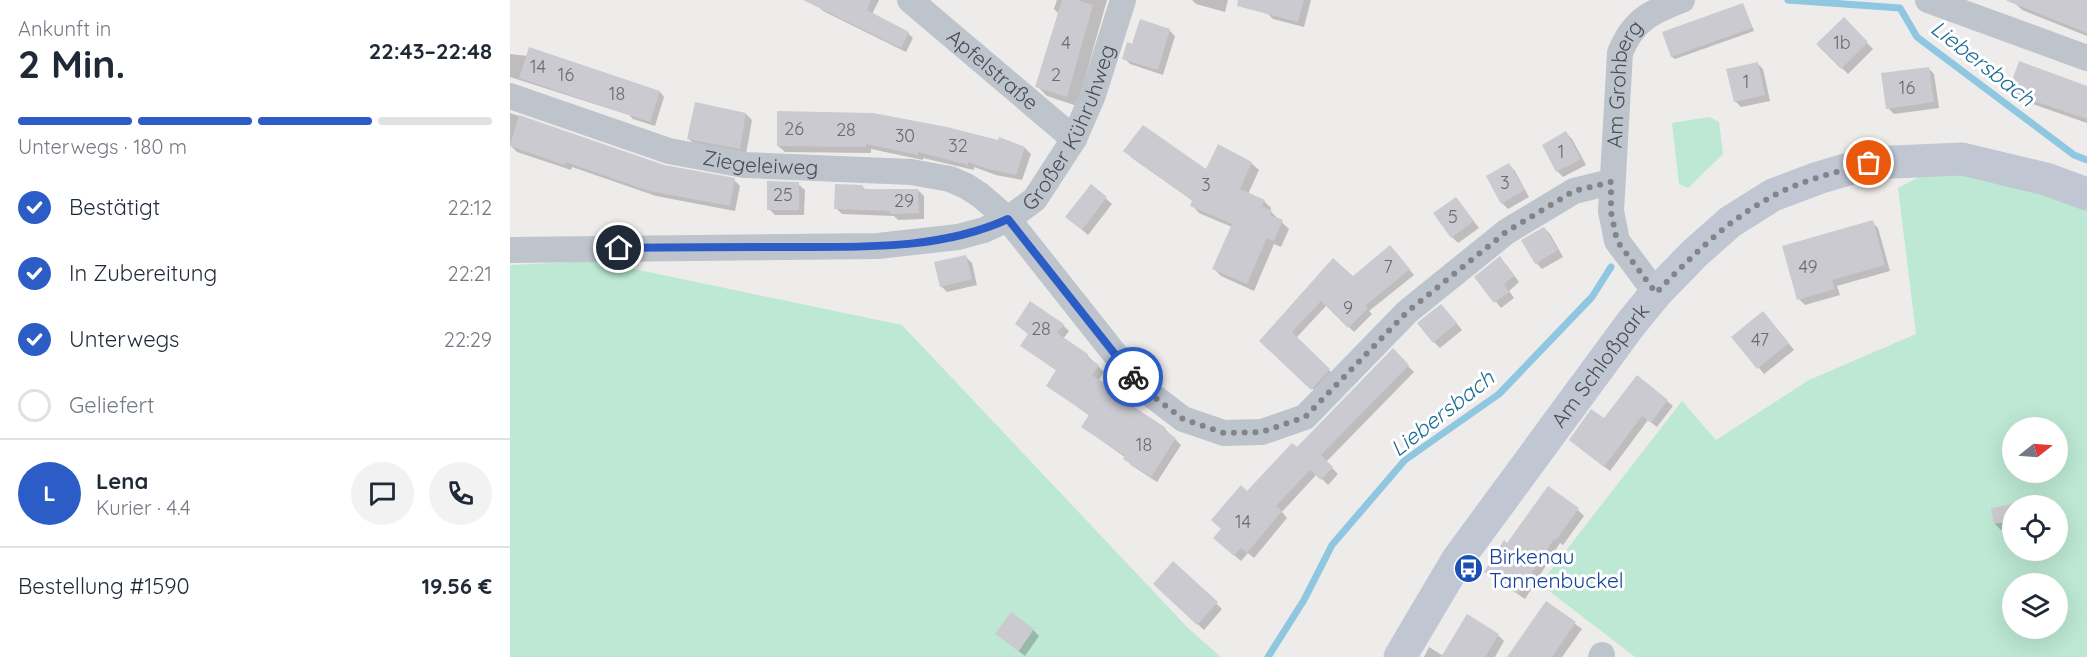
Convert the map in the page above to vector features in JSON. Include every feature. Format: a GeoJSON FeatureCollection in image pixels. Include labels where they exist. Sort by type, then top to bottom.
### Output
{"type":"FeatureCollection","features":[{"type":"Feature","properties":{"kind":"street","name":"Apfelstraße"},"geometry":{"type":"LineString","coordinates":[[910,0],[1074,139]]}},
{"type":"Feature","properties":{"kind":"street","name":"Großer Kühruhweg"},"geometry":{"type":"LineString","coordinates":[[510,250],[878,246],[958,237],[984,230],[1008,219],[1035,199],[1074,139],[1094,95],[1123,0]]}},
{"type":"Feature","properties":{"kind":"street","name":"Am Grohberg"},"geometry":{"type":"LineString","coordinates":[[1656,293],[1617,241],[1611,212],[1620,53],[1642,19],[1654,10],[1682,0]]}},
{"type":"Feature","properties":{"kind":"street"},"geometry":{"type":"LineString","coordinates":[[1928,0],[2087,58]]}},
{"type":"Feature","properties":{"kind":"street","name":"Ziegeleiweg"},"geometry":{"type":"LineString","coordinates":[[510,96],[669,151],[744,165],[911,172],[950,179],[966,186],[1008,219],[1141,387],[1183,419],[1224,433],[1262,432],[1305,417],[1407,312],[1506,232],[1574,191],[1611,182]]}},
{"type":"Feature","properties":{"kind":"street","name":"Am Schloßpark"},"geometry":{"type":"LineString","coordinates":[[1400,657],[1458,559],[1630,325],[1656,293],[1695,253],[1730,222],[1773,195],[1818,178],[1869,163],[1962,159],[2046,179],[2087,194]]}},
{"type":"Feature","properties":{"kind":"green space"},"geometry":{"type":"Polygon","coordinates":[[[1709,117],[1719,122],[1723,154],[1688,188],[1679,184],[1672,123],[1709,117]]]}},
{"type":"Feature","properties":{"kind":"green space"},"geometry":{"type":"Polygon","coordinates":[[[1946,163],[2087,206],[2087,657],[1635,657],[1540,584],[1682,401],[1716,440],[1809,380],[1916,334],[1898,188],[1946,163]]]}},
{"type":"Feature","properties":{"kind":"green space"},"geometry":{"type":"Polygon","coordinates":[[[596,261],[902,325],[1189,629],[1221,657],[510,657],[510,265],[596,261]]]}},
{"type":"Feature","properties":{"kind":"building"},"geometry":{"type":"Polygon","coordinates":[[[803,0],[871,0],[867,10],[909,32],[901,48],[803,0]]]}},
{"type":"Feature","properties":{"kind":"building"},"geometry":{"type":"Polygon","coordinates":[[[1062,0],[1077,0],[1093,5],[1067,97],[1035,87],[1062,0]]]}},
{"type":"Feature","properties":{"kind":"building"},"geometry":{"type":"Polygon","coordinates":[[[1238,0],[1304,0],[1298,22],[1237,6],[1238,0]]]}},
{"type":"Feature","properties":{"kind":"building"},"geometry":{"type":"Polygon","coordinates":[[[2087,0],[2087,33],[2007,1],[2087,0]]]}},
{"type":"Feature","properties":{"kind":"building"},"geometry":{"type":"Polygon","coordinates":[[[1743,3],[1752,28],[1671,57],[1662,32],[1743,3]]]}},
{"type":"Feature","properties":{"kind":"building"},"geometry":{"type":"Polygon","coordinates":[[[1844,17],[1868,42],[1841,69],[1816,44],[1844,17]]]}},
{"type":"Feature","properties":{"kind":"building"},"geometry":{"type":"Polygon","coordinates":[[[1140,19],[1170,29],[1158,70],[1122,59],[1127,42],[1132,44],[1140,19]]]}},
{"type":"Feature","properties":{"kind":"building"},"geometry":{"type":"Polygon","coordinates":[[[529,47],[660,91],[650,122],[519,78],[529,47]]]}},
{"type":"Feature","properties":{"kind":"building"},"geometry":{"type":"Polygon","coordinates":[[[2019,61],[2087,86],[2087,119],[2008,92],[2019,61]]]}},
{"type":"Feature","properties":{"kind":"building"},"geometry":{"type":"Polygon","coordinates":[[[1758,62],[1765,95],[1734,102],[1726,69],[1758,62]]]}},
{"type":"Feature","properties":{"kind":"building"},"geometry":{"type":"Polygon","coordinates":[[[1929,67],[1934,102],[1886,109],[1881,73],[1929,67]]]}},
{"type":"Feature","properties":{"kind":"building"},"geometry":{"type":"Polygon","coordinates":[[[695,102],[746,113],[740,149],[687,139],[695,102]]]}},
{"type":"Feature","properties":{"kind":"building"},"geometry":{"type":"Polygon","coordinates":[[[777,111],[873,113],[947,127],[998,140],[999,137],[1025,147],[1016,175],[968,162],[968,165],[918,152],[918,155],[866,144],[866,147],[777,146],[777,111]]]}},
{"type":"Feature","properties":{"kind":"building"},"geometry":{"type":"Polygon","coordinates":[[[519,115],[664,165],[735,178],[730,206],[649,191],[566,162],[565,165],[510,146],[519,115]]]}},
{"type":"Feature","properties":{"kind":"building"},"geometry":{"type":"Polygon","coordinates":[[[1143,125],[1206,169],[1218,144],[1252,162],[1240,189],[1265,200],[1262,206],[1272,211],[1270,215],[1283,220],[1274,241],[1267,238],[1247,284],[1212,269],[1232,224],[1190,206],[1192,200],[1123,151],[1143,125]]]}},
{"type":"Feature","properties":{"kind":"building"},"geometry":{"type":"Polygon","coordinates":[[[1566,131],[1581,159],[1556,172],[1542,145],[1566,131]]]}},
{"type":"Feature","properties":{"kind":"building"},"geometry":{"type":"Polygon","coordinates":[[[1509,163],[1525,190],[1501,204],[1486,176],[1509,163]]]}},
{"type":"Feature","properties":{"kind":"building"},"geometry":{"type":"Polygon","coordinates":[[[767,181],[799,182],[799,210],[767,210],[767,181]]]}},
{"type":"Feature","properties":{"kind":"building"},"geometry":{"type":"Polygon","coordinates":[[[835,184],[863,185],[863,189],[918,189],[919,213],[890,214],[890,211],[834,209],[835,184]]]}},
{"type":"Feature","properties":{"kind":"building"},"geometry":{"type":"Polygon","coordinates":[[[1091,184],[1107,197],[1082,230],[1065,217],[1091,184]]]}},
{"type":"Feature","properties":{"kind":"building"},"geometry":{"type":"Polygon","coordinates":[[[1456,197],[1474,221],[1451,238],[1433,213],[1456,197]]]}},
{"type":"Feature","properties":{"kind":"building"},"geometry":{"type":"Polygon","coordinates":[[[1873,220],[1885,265],[1832,280],[1835,289],[1797,300],[1782,246],[1873,220]]]}},
{"type":"Feature","properties":{"kind":"building"},"geometry":{"type":"Polygon","coordinates":[[[1544,227],[1558,250],[1535,264],[1521,240],[1544,227]]]}},
{"type":"Feature","properties":{"kind":"building"},"geometry":{"type":"Polygon","coordinates":[[[1390,245],[1410,269],[1365,306],[1368,308],[1348,328],[1321,301],[1292,332],[1330,369],[1311,390],[1259,341],[1333,258],[1353,276],[1390,245]]]}},
{"type":"Feature","properties":{"kind":"building"},"geometry":{"type":"Polygon","coordinates":[[[966,255],[972,279],[940,287],[934,262],[966,255]]]}},
{"type":"Feature","properties":{"kind":"building"},"geometry":{"type":"Polygon","coordinates":[[[1500,256],[1514,276],[1504,284],[1509,292],[1494,303],[1474,277],[1500,256]]]}},
{"type":"Feature","properties":{"kind":"building"},"geometry":{"type":"Polygon","coordinates":[[[1030,301],[1064,324],[1057,333],[1088,354],[1087,357],[1099,365],[1092,375],[1124,396],[1122,399],[1166,428],[1164,430],[1176,438],[1151,477],[1123,459],[1125,456],[1081,427],[1089,415],[1046,386],[1056,370],[1020,346],[1028,334],[1015,324],[1030,301]]]}},
{"type":"Feature","properties":{"kind":"building"},"geometry":{"type":"Polygon","coordinates":[[[1441,304],[1457,323],[1433,343],[1417,323],[1441,304]]]}},
{"type":"Feature","properties":{"kind":"building"},"geometry":{"type":"Polygon","coordinates":[[[1763,311],[1789,343],[1757,369],[1731,337],[1763,311]]]}},
{"type":"Feature","properties":{"kind":"building"},"geometry":{"type":"Polygon","coordinates":[[[1393,348],[1409,365],[1321,455],[1333,467],[1321,480],[1310,470],[1276,506],[1282,511],[1247,553],[1241,548],[1234,556],[1213,538],[1221,529],[1211,520],[1241,485],[1247,491],[1292,443],[1297,447],[1393,348]]]}},
{"type":"Feature","properties":{"kind":"building"},"geometry":{"type":"Polygon","coordinates":[[[1637,375],[1668,400],[1651,423],[1642,416],[1604,467],[1569,440],[1591,409],[1604,418],[1637,375]]]}},
{"type":"Feature","properties":{"kind":"building"},"geometry":{"type":"Polygon","coordinates":[[[1548,486],[1579,508],[1556,540],[1554,539],[1518,594],[1484,572],[1504,540],[1507,543],[1548,486]]]}},
{"type":"Feature","properties":{"kind":"building"},"geometry":{"type":"Polygon","coordinates":[[[2002,506],[2002,523],[1994,524],[1991,508],[2002,506]]]}},
{"type":"Feature","properties":{"kind":"building"},"geometry":{"type":"Polygon","coordinates":[[[1173,561],[1218,602],[1197,625],[1153,584],[1173,561]]]}},
{"type":"Feature","properties":{"kind":"building"},"geometry":{"type":"Polygon","coordinates":[[[1546,601],[1576,622],[1552,657],[1507,657],[1546,601]]]}},
{"type":"Feature","properties":{"kind":"building"},"geometry":{"type":"Polygon","coordinates":[[[1011,612],[1034,629],[1019,651],[995,634],[1011,612]]]}},
{"type":"Feature","properties":{"kind":"building"},"geometry":{"type":"Polygon","coordinates":[[[1467,614],[1499,634],[1485,657],[1441,657],[1467,614]]]}},
{"type":"Feature","properties":{"kind":"waterway","name":"Liebersbach"},"geometry":{"type":"LineString","coordinates":[[1788,0],[1900,8],[1917,37],[2074,155],[2087,160]]}},
{"type":"Feature","properties":{"kind":"waterway","name":"Liebersbach"},"geometry":{"type":"LineString","coordinates":[[1268,657],[1304,600],[1332,545],[1405,460],[1499,394],[1592,297],[1611,267]]}},
{"type":"Feature","properties":{"kind":"way so far"},"geometry":{"type":"LineString","coordinates":[[1133,377],[1141,387],[1183,419],[1224,433],[1262,432],[1305,417],[1407,312],[1506,232],[1574,191],[1611,182],[1611,212],[1617,241],[1656,293],[1695,253],[1730,222],[1773,195],[1818,178],[1869,163]]}},
{"type":"Feature","properties":{"kind":"place","name":"Birkenau Tannenbuckel"},"geometry":{"type":"Point","coordinates":[1468,569]}},
{"type":"Feature","properties":{"kind":"route"},"geometry":{"type":"LineString","coordinates":[[619,248],[878,246],[958,237],[984,230],[1008,219],[1133,377]]}}]}
